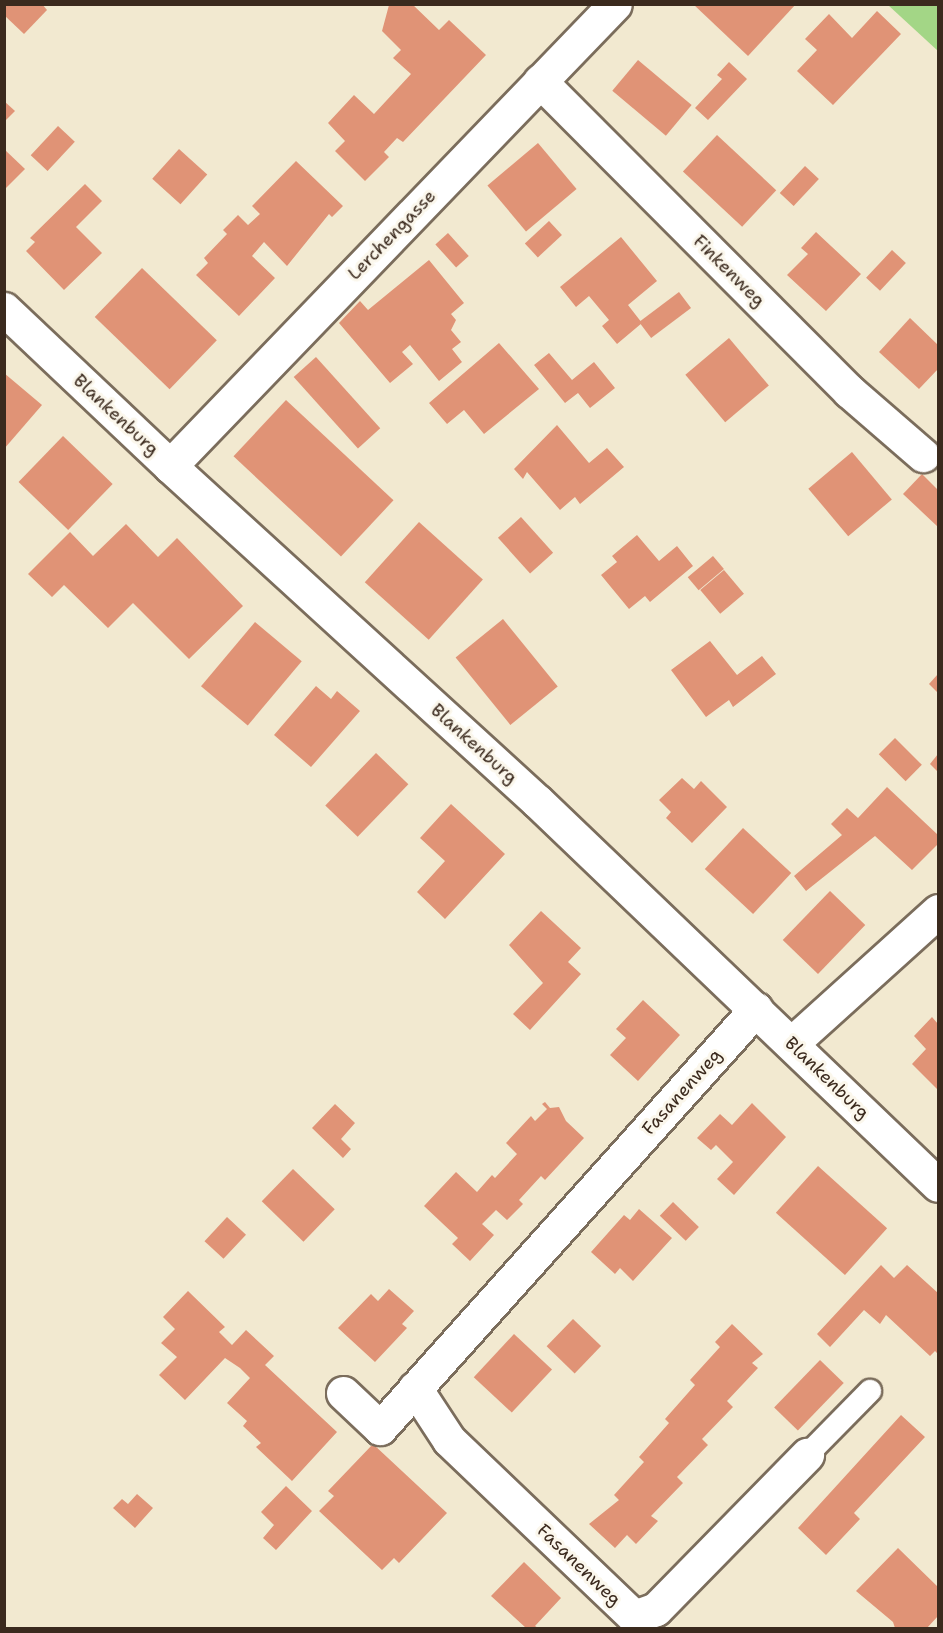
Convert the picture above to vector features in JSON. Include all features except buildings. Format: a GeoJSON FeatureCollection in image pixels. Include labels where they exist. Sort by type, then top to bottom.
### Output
{"type":"FeatureCollection","features":[{"type":"Feature","properties":{"kind":"street","name":"Lerchengasse"},"geometry":{"type":"LineString","coordinates":[[170,466],[615,4]]}},
{"type":"Feature","properties":{"kind":"street","name":"Finkenweg"},"geometry":{"type":"LineString","coordinates":[[540,81],[849,391],[923,455]]}},
{"type":"Feature","properties":{"kind":"street","name":"Blankenburg"},"geometry":{"type":"LineString","coordinates":[[4,309],[170,466],[537,801],[939,1185]]}},
{"type":"Feature","properties":{"kind":"street"},"geometry":{"type":"LineString","coordinates":[[792,1043],[939,910]]}},
{"type":"Feature","properties":{"kind":"street","name":"Fasanenweg"},"geometry":{"type":"LineString","coordinates":[[343,1393],[380,1428],[756,1009]]}},
{"type":"Feature","properties":{"kind":"street","name":"Fasanenweg"},"geometry":{"type":"LineString","coordinates":[[415,1388],[449,1440],[636,1623],[656,1609],[807,1455]]}},
{"type":"Feature","properties":{"kind":"lane"},"geometry":{"type":"LineString","coordinates":[[807,1455],[870,1391]]}},
{"type":"Feature","properties":{"kind":"green space"},"geometry":{"type":"Polygon","coordinates":[[[888,5],[938,5],[938,51],[888,5]]]}}]}
